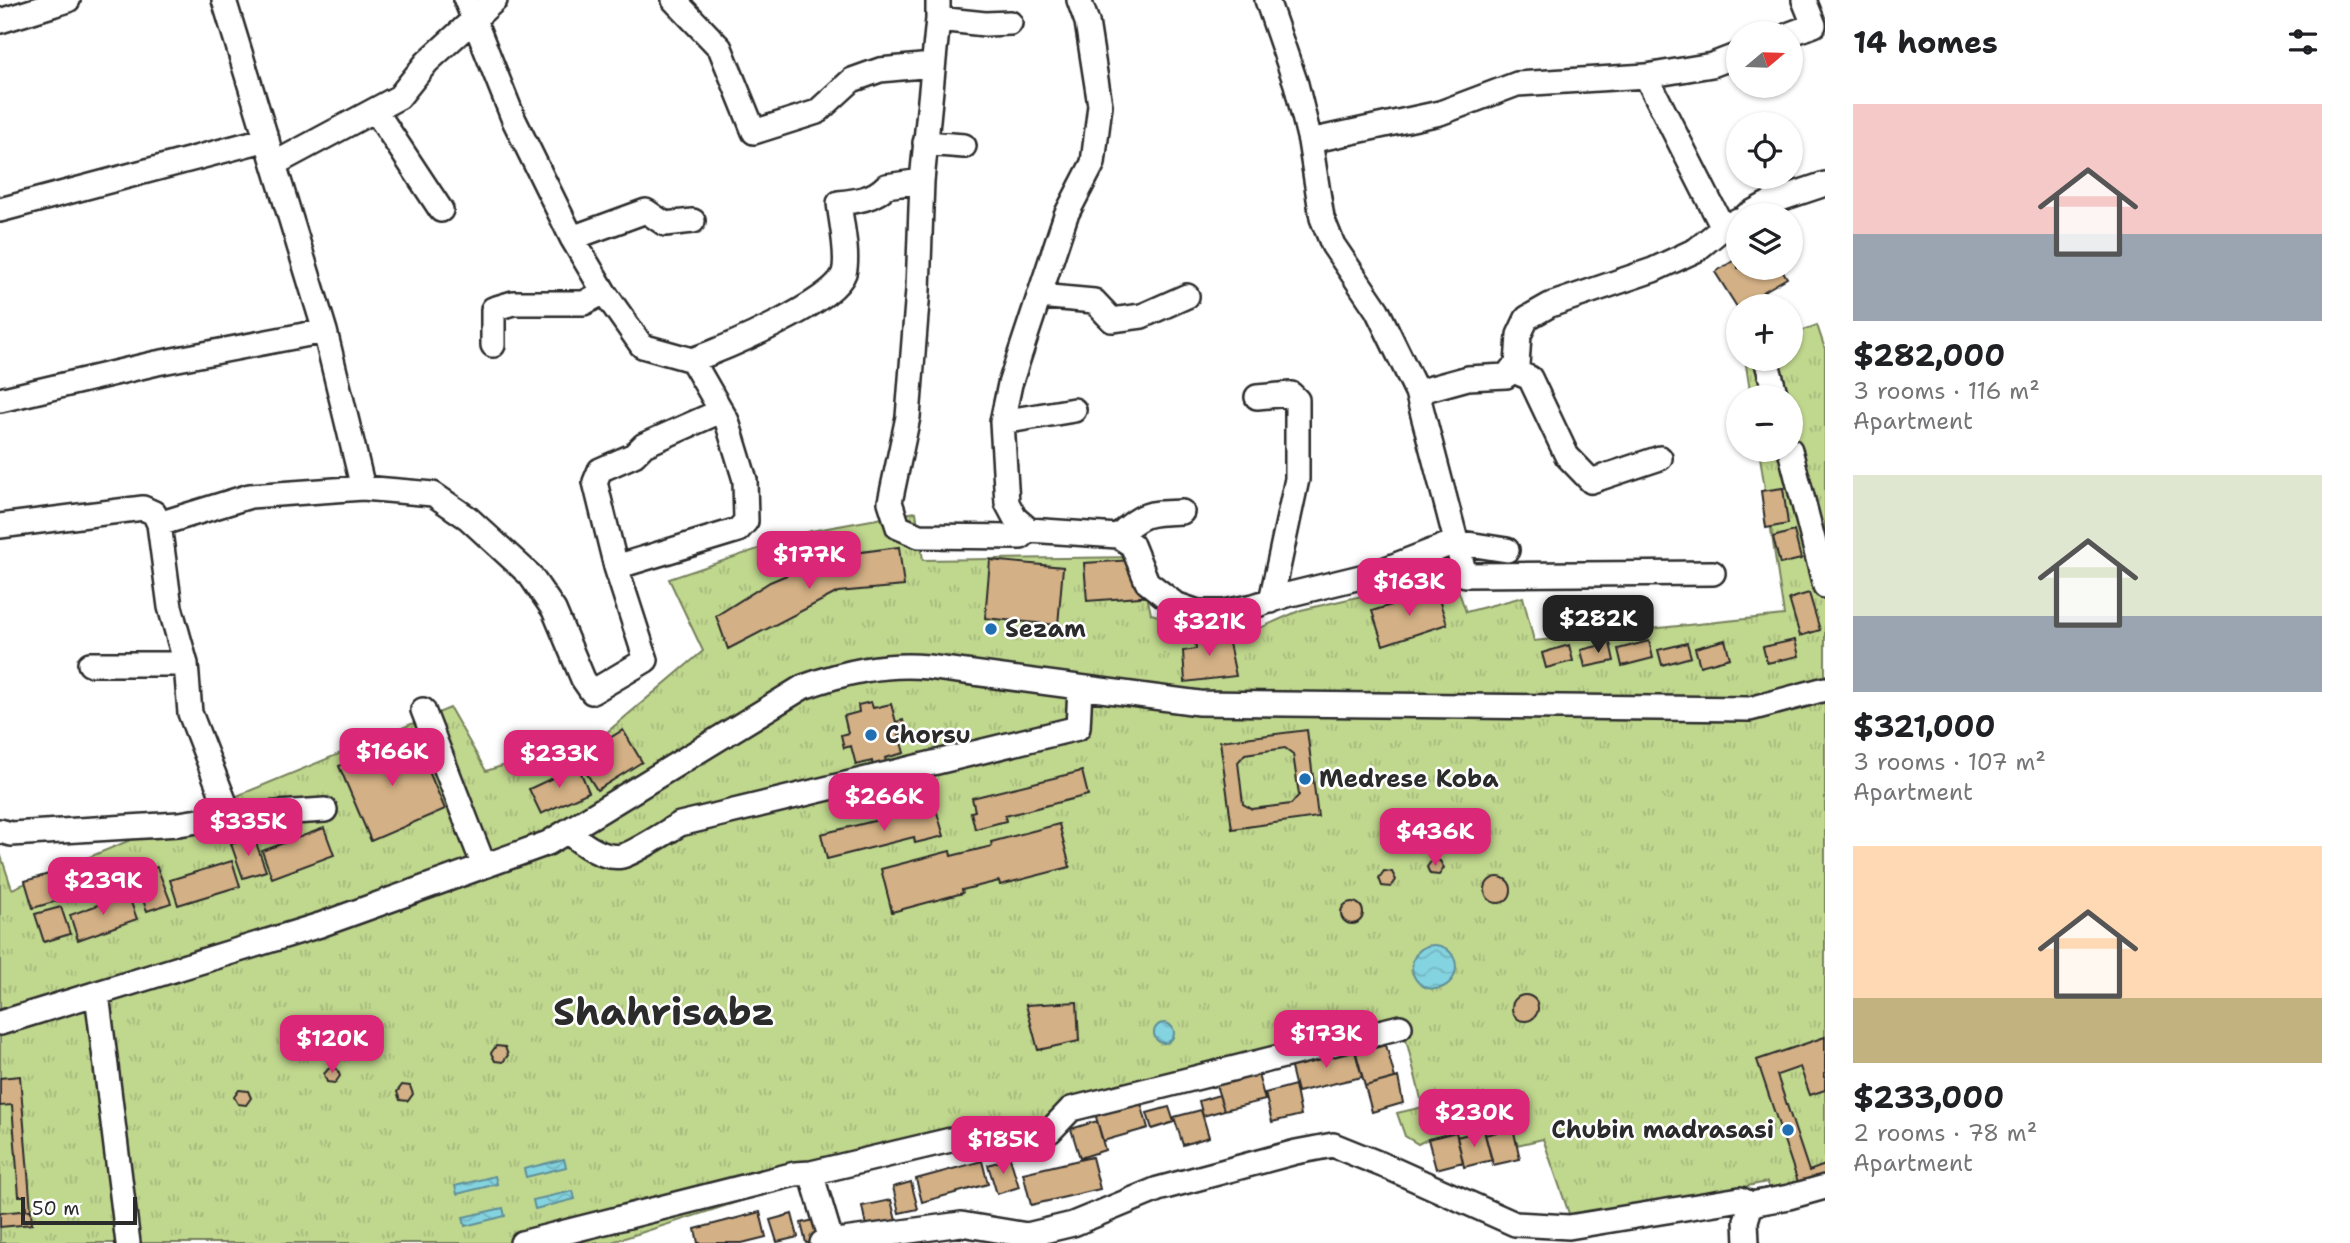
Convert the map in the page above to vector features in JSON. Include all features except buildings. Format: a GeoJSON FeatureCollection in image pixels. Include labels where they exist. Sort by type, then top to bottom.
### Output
{"type":"FeatureCollection","features":[{"type":"Feature","properties":{"kind":"street"},"geometry":{"type":"LineString","coordinates":[[0,21],[68,0]]}},
{"type":"Feature","properties":{"kind":"street"},"geometry":{"type":"LineString","coordinates":[[225,0],[325,331],[363,488]]}},
{"type":"Feature","properties":{"kind":"street"},"geometry":{"type":"LineString","coordinates":[[274,164],[399,97],[470,11],[495,0]]}},
{"type":"Feature","properties":{"kind":"street"},"geometry":{"type":"LineString","coordinates":[[674,0],[720,48],[754,132],[817,112],[852,80],[880,70],[932,65]]}},
{"type":"Feature","properties":{"kind":"street"},"geometry":{"type":"LineString","coordinates":[[1079,0],[1087,22],[1100,105],[1096,140],[1093,163],[1066,215],[1010,384],[1002,422],[1007,503],[1015,518],[1029,530],[1118,536],[1132,545],[1147,582],[1175,604],[1198,612],[1224,612],[1373,574],[1455,542],[1507,550]]}},
{"type":"Feature","properties":{"kind":"street"},"geometry":{"type":"LineString","coordinates":[[1267,0],[1296,84],[1310,141],[1322,218],[1334,245],[1377,310],[1416,392],[1465,575],[1713,573]]}},
{"type":"Feature","properties":{"kind":"street"},"geometry":{"type":"LineString","coordinates":[[1803,30],[1820,24],[1804,0]]}},
{"type":"Feature","properties":{"kind":"street"},"geometry":{"type":"LineString","coordinates":[[1010,23],[985,24],[938,9],[922,181],[918,290],[908,417],[891,502],[898,527],[919,536],[1021,537],[1029,530]]}},
{"type":"Feature","properties":{"kind":"street"},"geometry":{"type":"LineString","coordinates":[[470,11],[513,120],[572,238],[604,292],[642,346],[692,360],[752,335],[817,300],[837,286],[845,271],[839,203],[858,201],[880,193],[886,186],[922,181]]}},
{"type":"Feature","properties":{"kind":"street"},"geometry":{"type":"LineString","coordinates":[[1310,141],[1440,113],[1517,84],[1646,76],[1712,65],[1726,60]]}},
{"type":"Feature","properties":{"kind":"street"},"geometry":{"type":"LineString","coordinates":[[1646,76],[1726,217]]}},
{"type":"Feature","properties":{"kind":"street"},"geometry":{"type":"LineString","coordinates":[[375,110],[442,210]]}},
{"type":"Feature","properties":{"kind":"street"},"geometry":{"type":"LineString","coordinates":[[0,210],[267,139]]}},
{"type":"Feature","properties":{"kind":"street"},"geometry":{"type":"LineString","coordinates":[[925,143],[964,146]]}},
{"type":"Feature","properties":{"kind":"street"},"geometry":{"type":"LineString","coordinates":[[1769,203],[1825,184]]}},
{"type":"Feature","properties":{"kind":"street"},"geometry":{"type":"LineString","coordinates":[[572,238],[646,211],[665,224],[693,221]]}},
{"type":"Feature","properties":{"kind":"street"},"geometry":{"type":"LineString","coordinates":[[1416,392],[1468,378],[1506,376],[1517,365],[1519,335],[1527,318],[1550,305],[1675,260],[1696,250],[1726,227]]}},
{"type":"Feature","properties":{"kind":"street"},"geometry":{"type":"LineString","coordinates":[[493,345],[492,309],[513,303],[584,303],[604,292]]}},
{"type":"Feature","properties":{"kind":"street"},"geometry":{"type":"LineString","coordinates":[[1039,296],[1094,301],[1112,320],[1142,316],[1187,296]]}},
{"type":"Feature","properties":{"kind":"street"},"geometry":{"type":"LineString","coordinates":[[0,400],[157,363],[325,331]]}},
{"type":"Feature","properties":{"kind":"street"},"geometry":{"type":"LineString","coordinates":[[616,567],[738,530],[746,520],[745,480],[727,421],[692,360]]}},
{"type":"Feature","properties":{"kind":"street"},"geometry":{"type":"LineString","coordinates":[[1511,370],[1530,378],[1567,456],[1591,481],[1660,458]]}},
{"type":"Feature","properties":{"kind":"street"},"geometry":{"type":"LineString","coordinates":[[1257,397],[1291,394],[1297,401],[1297,479],[1271,601]]}},
{"type":"Feature","properties":{"kind":"street"},"geometry":{"type":"LineString","coordinates":[[1002,422],[1074,410]]}},
{"type":"Feature","properties":{"kind":"street"},"geometry":{"type":"LineString","coordinates":[[159,524],[250,496],[363,488],[433,494],[468,518],[530,575],[554,610],[583,679],[592,692],[646,660],[616,567],[595,482],[600,470],[634,455],[644,445],[721,411]]}},
{"type":"Feature","properties":{"kind":"street"},"geometry":{"type":"LineString","coordinates":[[1793,462],[1825,586]]}},
{"type":"Feature","properties":{"kind":"street"},"geometry":{"type":"LineString","coordinates":[[0,526],[143,508],[154,513],[159,524],[170,607],[186,664],[190,713],[230,816]]}},
{"type":"Feature","properties":{"kind":"street"},"geometry":{"type":"LineString","coordinates":[[1118,536],[1148,513],[1182,512]]}},
{"type":"Feature","properties":{"kind":"street"},"geometry":{"type":"LineString","coordinates":[[90,664],[186,664]]}},
{"type":"Feature","properties":{"kind":"street"},"geometry":{"type":"LineString","coordinates":[[0,1023],[320,925],[548,843],[803,687],[863,669],[902,665],[1199,703],[1750,709],[1825,689]]}},
{"type":"Feature","properties":{"kind":"street"},"geometry":{"type":"LineString","coordinates":[[568,832],[581,844],[599,852],[622,856],[680,824],[1079,728],[1080,688]]}},
{"type":"Feature","properties":{"kind":"street"},"geometry":{"type":"LineString","coordinates":[[424,710],[484,866]]}},
{"type":"Feature","properties":{"kind":"street"},"geometry":{"type":"LineString","coordinates":[[0,831],[11,834],[179,824],[230,816],[325,810]]}},
{"type":"Feature","properties":{"kind":"street"},"geometry":{"type":"LineString","coordinates":[[97,994],[128,1243]]}},
{"type":"Feature","properties":{"kind":"street"},"geometry":{"type":"LineString","coordinates":[[522,1243],[795,1174],[811,1173],[976,1134],[1012,1142],[1029,1140],[1050,1132],[1071,1109],[1400,1027]]}},
{"type":"Feature","properties":{"kind":"street"},"geometry":{"type":"LineString","coordinates":[[811,1173],[828,1242],[961,1224],[1027,1235],[1075,1233],[1158,1189],[1296,1152],[1333,1145],[1391,1167],[1515,1224],[1569,1227],[1740,1199],[1751,1204],[1825,1187]]}},
{"type":"Feature","properties":{"kind":"street"},"geometry":{"type":"LineString","coordinates":[[1747,1243],[1746,1221],[1751,1204]]}},
{"type":"Feature","properties":{"kind":"green space","name":"Shahrisabz"},"geometry":{"type":"Polygon","coordinates":[[[1817,325],[1825,349],[1825,1178],[1771,1194],[1767,1182],[1572,1222],[1543,1139],[1517,1145],[1513,1129],[1485,1135],[1484,1130],[1457,1137],[1428,1139],[1418,1144],[1405,1136],[1397,1113],[1423,1107],[1402,1023],[1043,1129],[822,1175],[609,1243],[0,1243],[0,853],[12,889],[450,708],[486,771],[606,733],[703,651],[669,579],[811,531],[916,512],[923,560],[1139,557],[1151,614],[1202,628],[1235,626],[1251,632],[1301,610],[1453,575],[1466,612],[1523,597],[1534,641],[1784,615],[1761,462],[1803,462],[1803,385],[1749,385],[1747,371],[1803,371],[1803,330],[1817,325]]]}},
{"type":"Feature","properties":{"kind":"water"},"geometry":{"type":"Polygon","coordinates":[[[1434,945],[1450,951],[1456,967],[1450,983],[1434,989],[1418,983],[1412,967],[1418,951],[1434,945]]]}},
{"type":"Feature","properties":{"kind":"water"},"geometry":{"type":"Polygon","coordinates":[[[1164,1023],[1171,1026],[1174,1033],[1171,1040],[1164,1043],[1157,1040],[1154,1033],[1157,1026],[1164,1023]]]}},
{"type":"Feature","properties":{"kind":"water"},"geometry":{"type":"Polygon","coordinates":[[[564,1159],[566,1167],[526,1177],[524,1169],[564,1159]]]}},
{"type":"Feature","properties":{"kind":"water"},"geometry":{"type":"Polygon","coordinates":[[[495,1176],[497,1184],[457,1194],[455,1186],[495,1176]]]}},
{"type":"Feature","properties":{"kind":"water"},"geometry":{"type":"Polygon","coordinates":[[[573,1191],[575,1199],[535,1209],[533,1200],[573,1191]]]}},
{"type":"Feature","properties":{"kind":"water"},"geometry":{"type":"Polygon","coordinates":[[[503,1208],[505,1216],[465,1226],[463,1217],[503,1208]]]}},
{"type":"Feature","properties":{"kind":"place","name":"Sezam"},"geometry":{"type":"Point","coordinates":[991,629]}},
{"type":"Feature","properties":{"kind":"place","name":"Chorsu"},"geometry":{"type":"Point","coordinates":[871,735]}},
{"type":"Feature","properties":{"kind":"place","name":"Medrese Koba"},"geometry":{"type":"Point","coordinates":[1305,779]}},
{"type":"Feature","properties":{"kind":"place","name":"Chubin madrasasi"},"geometry":{"type":"Point","coordinates":[1788,1130]}},
{"type":"Feature","properties":{"kind":"district","name":"Shahrisabz"},"geometry":{"type":"Point","coordinates":[664,1011]}}]}
